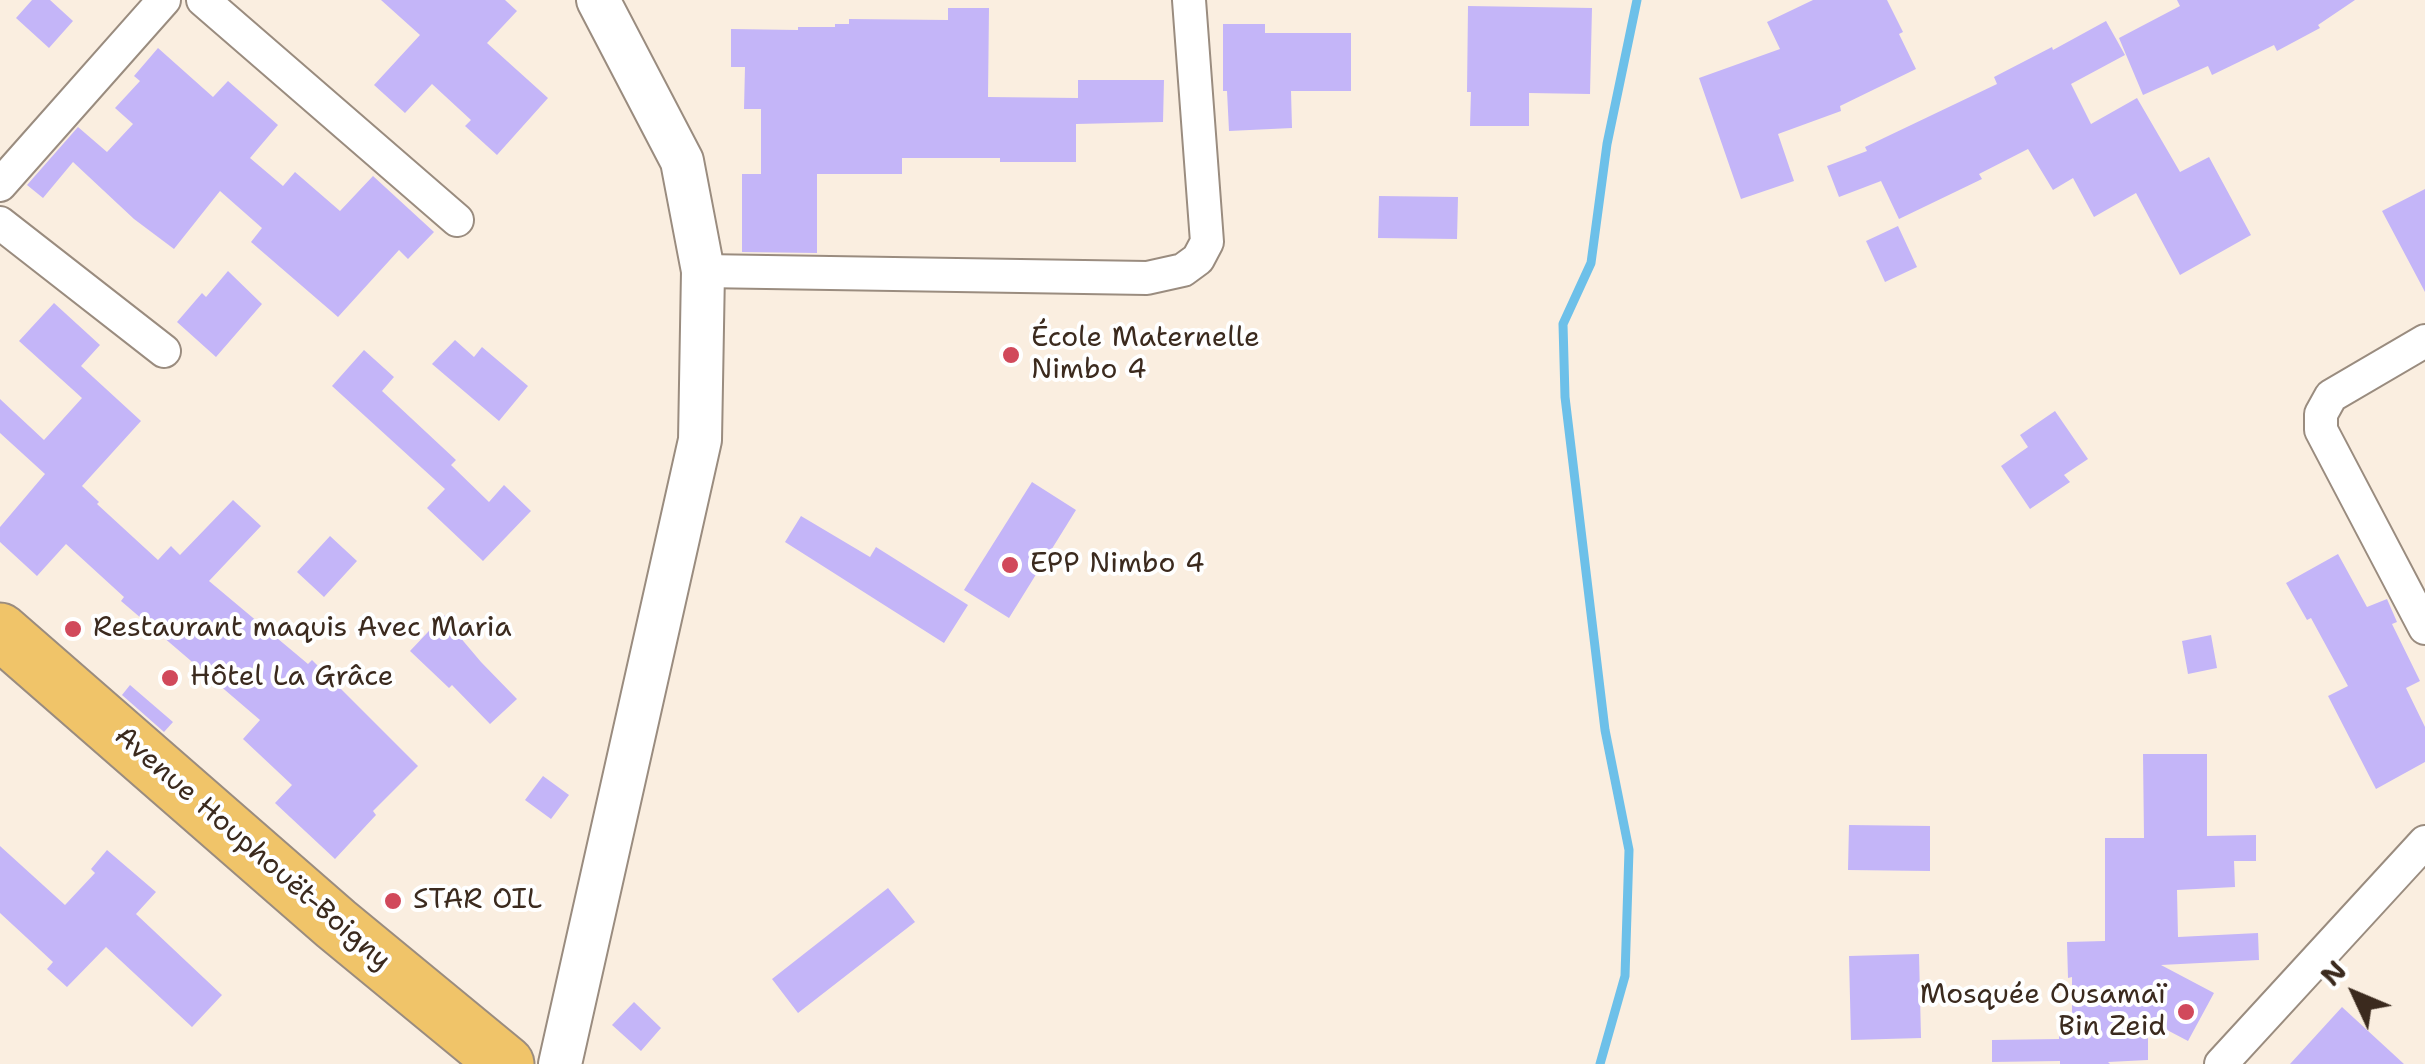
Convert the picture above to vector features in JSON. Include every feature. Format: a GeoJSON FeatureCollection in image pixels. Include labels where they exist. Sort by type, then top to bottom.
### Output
{"type":"FeatureCollection","features":[{"type":"Feature","properties":{"kind":"highway","name":"Avenue Houphouët-Boigny"},"geometry":{"type":"LineString","coordinates":[[0,631],[312,903],[506,1064]]}},
{"type":"Feature","properties":{"kind":"highway","name":"Avenue Houphouët-Boigny"},"geometry":{"type":"LineString","coordinates":[[0,680],[453,1064]]}},
{"type":"Feature","properties":{"kind":"street"},"geometry":{"type":"LineString","coordinates":[[0,185],[164,0]]}},
{"type":"Feature","properties":{"kind":"street"},"geometry":{"type":"LineString","coordinates":[[202,0],[457,220]]}},
{"type":"Feature","properties":{"kind":"street"},"geometry":{"type":"LineString","coordinates":[[560,1064],[700,440],[703,271],[682,161],[598,0]]}},
{"type":"Feature","properties":{"kind":"street"},"geometry":{"type":"LineString","coordinates":[[703,271],[1147,278],[1183,270],[1198,259],[1207,242],[1189,0]]}},
{"type":"Feature","properties":{"kind":"street"},"geometry":{"type":"LineString","coordinates":[[0,223],[164,351]]}},
{"type":"Feature","properties":{"kind":"street"},"geometry":{"type":"LineString","coordinates":[[2425,341],[2331,396],[2320,414],[2321,430],[2425,628]]}},
{"type":"Feature","properties":{"kind":"street"},"geometry":{"type":"LineString","coordinates":[[2221,1064],[2425,842]]}},
{"type":"Feature","properties":{"kind":"building"},"geometry":{"type":"Polygon","coordinates":[[[32,0],[50,0],[73,21],[49,48],[16,18],[32,0]]]}},
{"type":"Feature","properties":{"kind":"building"},"geometry":{"type":"Polygon","coordinates":[[[381,0],[505,0],[517,11],[487,43],[548,98],[497,155],[465,126],[471,120],[432,84],[405,113],[374,85],[420,35],[381,0]]]}},
{"type":"Feature","properties":{"kind":"building"},"geometry":{"type":"Polygon","coordinates":[[[1813,0],[1887,0],[1916,69],[1840,106],[1841,111],[1778,134],[1794,181],[1741,199],[1699,78],[1780,49],[1767,22],[1813,0]]]}},
{"type":"Feature","properties":{"kind":"building"},"geometry":{"type":"Polygon","coordinates":[[[2177,0],[2355,0],[2318,25],[2320,28],[2277,51],[2274,45],[2212,75],[2208,66],[2143,95],[2119,38],[2180,6],[2177,0]]]}},
{"type":"Feature","properties":{"kind":"building"},"geometry":{"type":"Polygon","coordinates":[[[1468,6],[1592,8],[1590,94],[1529,93],[1529,126],[1470,126],[1468,6]]]}},
{"type":"Feature","properties":{"kind":"building"},"geometry":{"type":"Polygon","coordinates":[[[948,8],[989,8],[988,97],[1078,98],[1078,80],[1164,80],[1163,122],[1076,124],[1076,162],[902,158],[902,174],[817,174],[817,253],[742,252],[742,174],[761,174],[761,109],[744,109],[745,67],[731,67],[731,29],[835,27],[849,24],[849,19],[948,20],[948,8]]]}},
{"type":"Feature","properties":{"kind":"building"},"geometry":{"type":"Polygon","coordinates":[[[2106,21],[2125,55],[2071,84],[2091,124],[2137,98],[2180,172],[2209,157],[2251,235],[2180,275],[2136,193],[2094,217],[2073,178],[2053,190],[2028,149],[1979,174],[1982,179],[1899,219],[1881,181],[1839,197],[1827,166],[1867,151],[1865,147],[1997,84],[1994,77],[2106,21]]]}},
{"type":"Feature","properties":{"kind":"building"},"geometry":{"type":"Polygon","coordinates":[[[1223,24],[1265,24],[1265,33],[1351,33],[1351,91],[1291,91],[1292,128],[1229,131],[1227,91],[1223,91],[1223,24]]]}},
{"type":"Feature","properties":{"kind":"building"},"geometry":{"type":"Polygon","coordinates":[[[158,48],[213,97],[228,81],[278,125],[250,158],[283,186],[295,172],[340,211],[373,176],[434,232],[408,259],[399,250],[338,317],[251,242],[262,228],[220,191],[174,249],[134,219],[73,162],[43,198],[27,185],[78,127],[107,152],[133,124],[115,108],[140,81],[134,76],[158,48]]]}},
{"type":"Feature","properties":{"kind":"building"},"geometry":{"type":"Polygon","coordinates":[[[2425,189],[2425,292],[2382,211],[2425,189]]]}},
{"type":"Feature","properties":{"kind":"building"},"geometry":{"type":"Polygon","coordinates":[[[1379,196],[1458,197],[1457,239],[1378,238],[1379,196]]]}},
{"type":"Feature","properties":{"kind":"building"},"geometry":{"type":"Polygon","coordinates":[[[1898,226],[1917,267],[1885,282],[1866,241],[1898,226]]]}},
{"type":"Feature","properties":{"kind":"building"},"geometry":{"type":"Polygon","coordinates":[[[228,271],[262,304],[216,357],[177,322],[228,271]]]}},
{"type":"Feature","properties":{"kind":"building"},"geometry":{"type":"Polygon","coordinates":[[[54,303],[100,345],[81,366],[141,421],[82,486],[158,560],[171,546],[180,555],[233,500],[261,526],[209,581],[308,664],[312,660],[418,766],[373,811],[376,815],[335,859],[275,803],[292,785],[243,739],[260,720],[121,601],[124,597],[66,544],[37,576],[0,542],[0,527],[45,474],[0,433],[0,399],[44,440],[82,398],[19,341],[54,303]]]}},
{"type":"Feature","properties":{"kind":"building"},"geometry":{"type":"Polygon","coordinates":[[[455,340],[474,357],[482,347],[528,386],[499,421],[432,364],[455,340]]]}},
{"type":"Feature","properties":{"kind":"building"},"geometry":{"type":"Polygon","coordinates":[[[364,350],[394,377],[382,391],[456,460],[451,465],[489,502],[504,485],[531,511],[483,561],[427,508],[445,489],[332,386],[364,350]]]}},
{"type":"Feature","properties":{"kind":"building"},"geometry":{"type":"Polygon","coordinates":[[[2055,411],[2088,459],[2064,475],[2070,482],[2030,509],[2001,466],[2028,447],[2020,435],[2055,411]]]}},
{"type":"Feature","properties":{"kind":"building"},"geometry":{"type":"Polygon","coordinates":[[[1032,482],[1076,510],[1009,618],[964,590],[1032,482]]]}},
{"type":"Feature","properties":{"kind":"building"},"geometry":{"type":"Polygon","coordinates":[[[801,516],[870,557],[876,547],[968,605],[944,643],[785,542],[801,516]]]}},
{"type":"Feature","properties":{"kind":"building"},"geometry":{"type":"Polygon","coordinates":[[[330,536],[357,561],[324,597],[297,572],[330,536]]]}},
{"type":"Feature","properties":{"kind":"building"},"geometry":{"type":"Polygon","coordinates":[[[2338,554],[2367,607],[2387,599],[2397,622],[2392,624],[2420,681],[2406,688],[2425,727],[2425,762],[2376,789],[2328,696],[2348,686],[2311,618],[2307,620],[2286,583],[2338,554]]]}},
{"type":"Feature","properties":{"kind":"building"},"geometry":{"type":"Polygon","coordinates":[[[444,615],[463,632],[459,636],[517,699],[490,724],[452,685],[449,688],[410,651],[444,615]]]}},
{"type":"Feature","properties":{"kind":"building"},"geometry":{"type":"Polygon","coordinates":[[[2211,635],[2217,668],[2188,674],[2182,641],[2211,635]]]}},
{"type":"Feature","properties":{"kind":"building"},"geometry":{"type":"Polygon","coordinates":[[[130,685],[173,722],[164,732],[122,695],[130,685]]]}},
{"type":"Feature","properties":{"kind":"building"},"geometry":{"type":"Polygon","coordinates":[[[2143,754],[2207,754],[2207,836],[2256,835],[2256,861],[2234,861],[2235,887],[2177,890],[2178,937],[2258,933],[2259,960],[2161,965],[2214,993],[2188,1041],[2148,1020],[2148,1060],[2110,1064],[1992,1062],[1992,1040],[2059,1039],[2065,1036],[2065,1026],[2072,1026],[2067,942],[2105,941],[2105,838],[2144,838],[2143,754]]]}},
{"type":"Feature","properties":{"kind":"building"},"geometry":{"type":"Polygon","coordinates":[[[543,776],[569,795],[551,819],[525,800],[543,776]]]}},
{"type":"Feature","properties":{"kind":"building"},"geometry":{"type":"Polygon","coordinates":[[[1849,825],[1930,826],[1930,871],[1848,870],[1849,825]]]}},
{"type":"Feature","properties":{"kind":"building"},"geometry":{"type":"Polygon","coordinates":[[[0,846],[65,905],[95,873],[91,869],[107,850],[156,892],[136,914],[222,995],[192,1027],[106,947],[67,987],[47,969],[53,962],[0,913],[0,846]]]}},
{"type":"Feature","properties":{"kind":"building"},"geometry":{"type":"Polygon","coordinates":[[[888,888],[915,922],[798,1013],[772,979],[888,888]]]}},
{"type":"Feature","properties":{"kind":"building"},"geometry":{"type":"Polygon","coordinates":[[[1919,954],[1921,1038],[1851,1040],[1849,956],[1919,954]]]}},
{"type":"Feature","properties":{"kind":"building"},"geometry":{"type":"Polygon","coordinates":[[[634,1002],[661,1028],[641,1051],[612,1025],[634,1002]]]}},
{"type":"Feature","properties":{"kind":"building"},"geometry":{"type":"Polygon","coordinates":[[[2342,1007],[2404,1064],[2290,1064],[2342,1007]]]}},
{"type":"Feature","properties":{"kind":"waterway"},"geometry":{"type":"LineString","coordinates":[[1600,1064],[1625,976],[1629,850],[1605,730],[1565,397],[1563,324],[1591,263],[1607,144],[1637,0]]}},
{"type":"Feature","properties":{"kind":"place","name":"École Maternelle Nimbo 4"},"geometry":{"type":"Point","coordinates":[1011,355]}},
{"type":"Feature","properties":{"kind":"place","name":"EPP Nimbo 4"},"geometry":{"type":"Point","coordinates":[1010,565]}},
{"type":"Feature","properties":{"kind":"place","name":"Restaurant maquis Avec Maria"},"geometry":{"type":"Point","coordinates":[73,629]}},
{"type":"Feature","properties":{"kind":"place","name":"Hôtel La Grâce"},"geometry":{"type":"Point","coordinates":[170,678]}},
{"type":"Feature","properties":{"kind":"place","name":"STAR OIL"},"geometry":{"type":"Point","coordinates":[393,901]}},
{"type":"Feature","properties":{"kind":"place","name":"Mosquée Ousamaï Bin Zeid"},"geometry":{"type":"Point","coordinates":[2186,1012]}}]}
